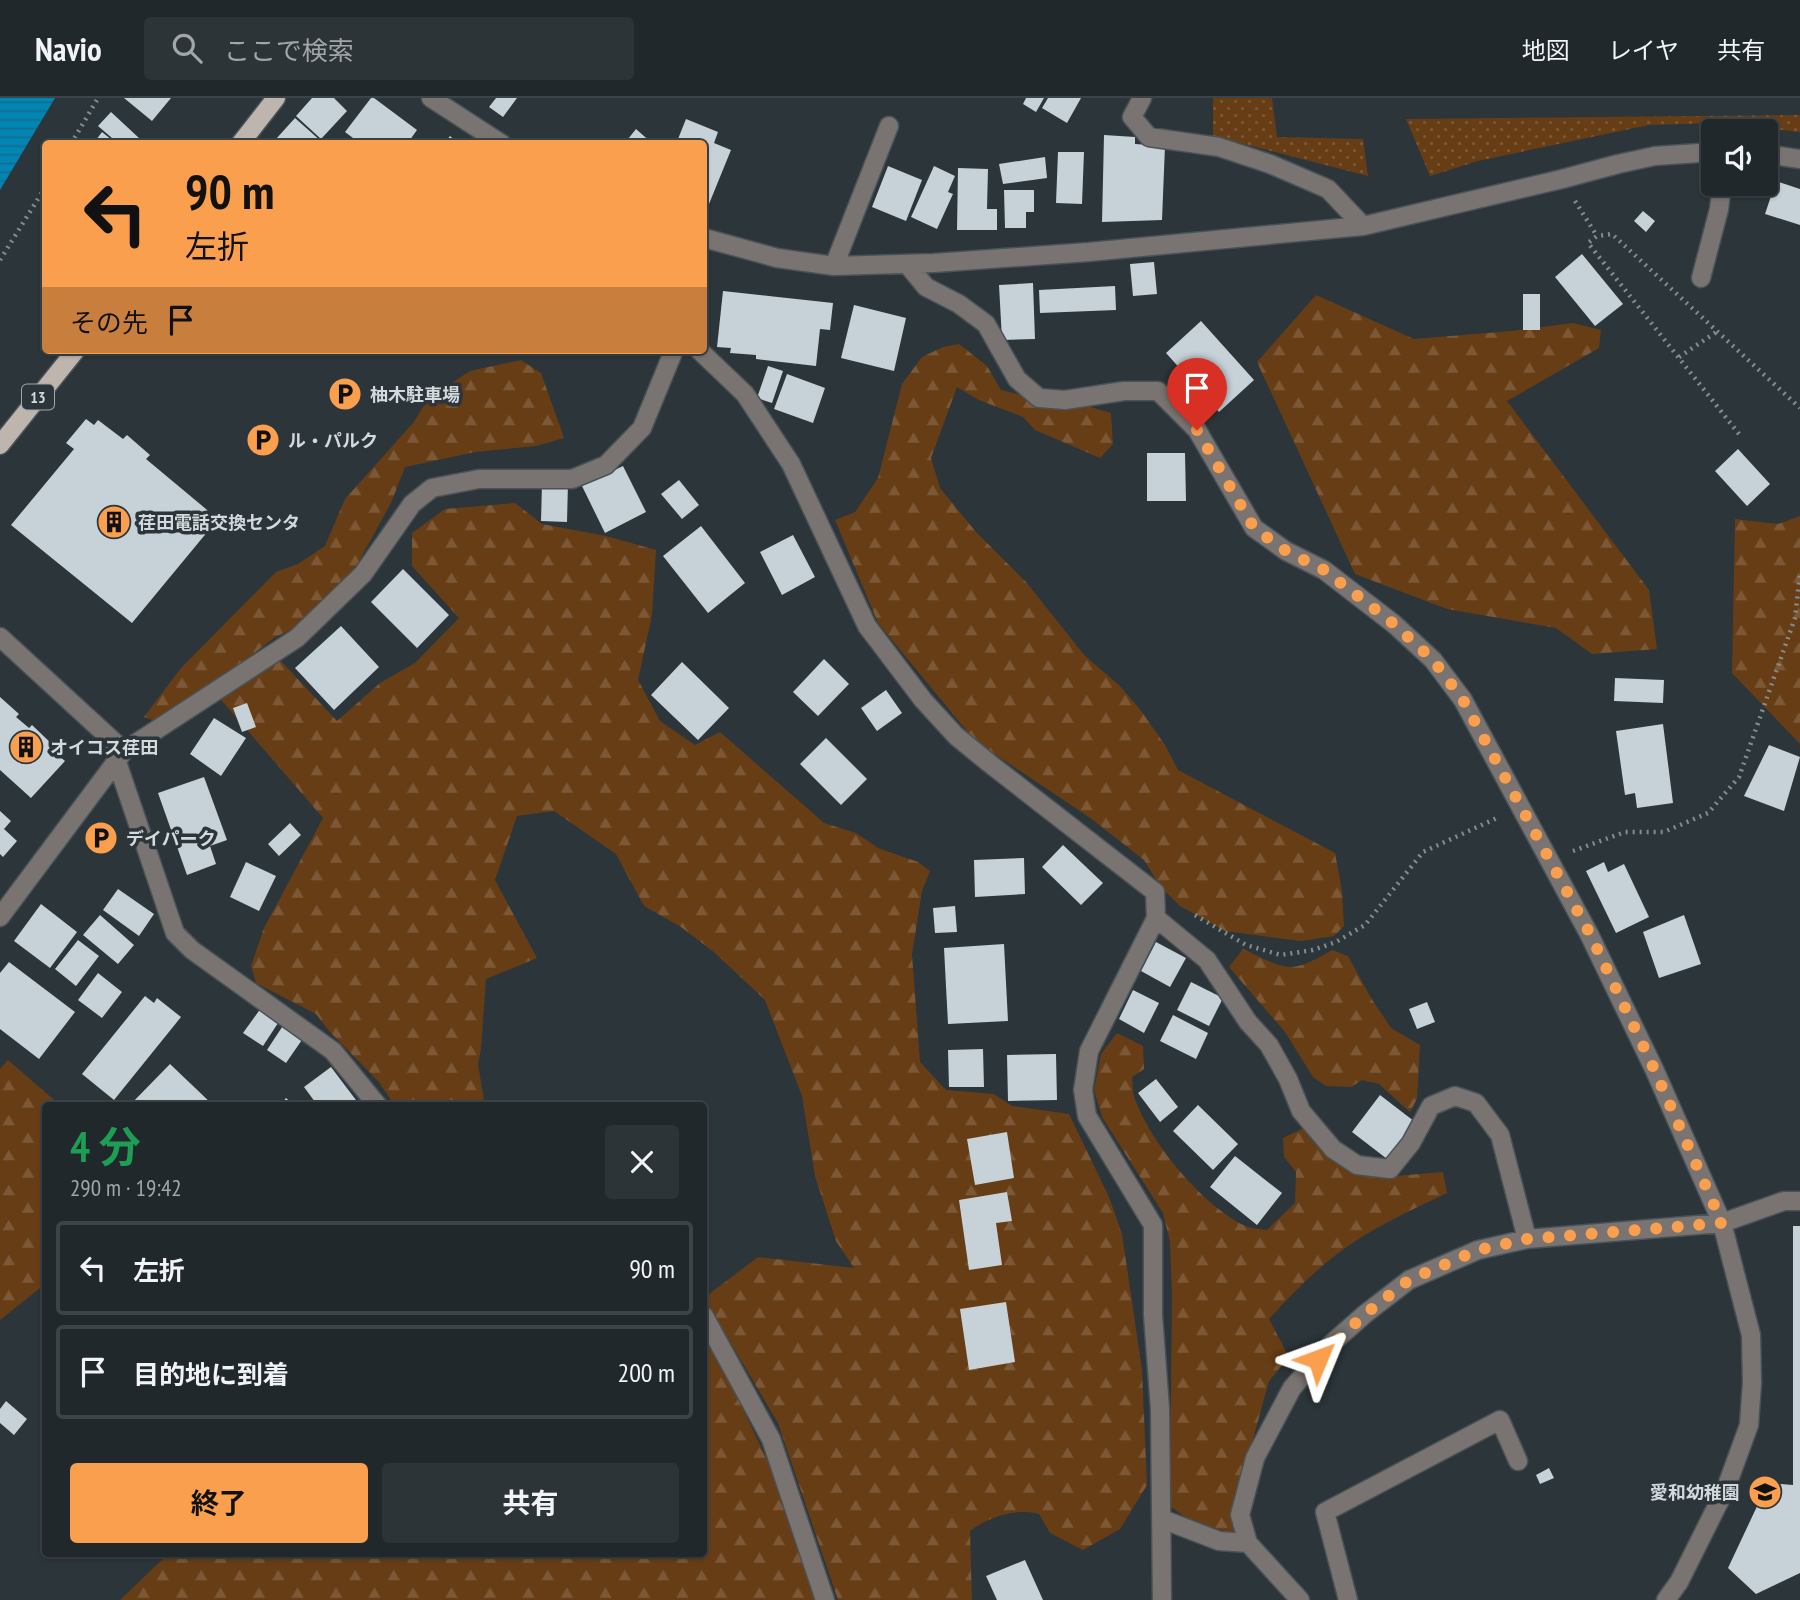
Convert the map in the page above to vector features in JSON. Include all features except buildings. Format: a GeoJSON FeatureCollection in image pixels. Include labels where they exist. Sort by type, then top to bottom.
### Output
{"type":"FeatureCollection","features":[{"type":"Feature","properties":{"kind":"main road"},"geometry":{"type":"LineString","coordinates":[[243,140],[276,98]]}},
{"type":"Feature","properties":{"kind":"main road","name":"13"},"geometry":{"type":"LineString","coordinates":[[0,444],[73,354]]}},
{"type":"Feature","properties":{"kind":"street"},"geometry":{"type":"LineString","coordinates":[[431,98],[496,140]]}},
{"type":"Feature","properties":{"kind":"street"},"geometry":{"type":"LineString","coordinates":[[1142,98],[1132,117],[1149,137],[1219,147],[1270,164],[1328,189],[1363,226]]}},
{"type":"Feature","properties":{"kind":"street"},"geometry":{"type":"LineString","coordinates":[[834,266],[889,126]]}},
{"type":"Feature","properties":{"kind":"street"},"geometry":{"type":"LineString","coordinates":[[707,239],[777,258],[834,266],[1089,252],[1363,226],[1654,156],[1701,153]]}},
{"type":"Feature","properties":{"kind":"street"},"geometry":{"type":"LineString","coordinates":[[1778,156],[1800,159]]}},
{"type":"Feature","properties":{"kind":"street"},"geometry":{"type":"LineString","coordinates":[[1701,278],[1721,196]]}},
{"type":"Feature","properties":{"kind":"street"},"geometry":{"type":"LineString","coordinates":[[907,264],[926,287],[959,304],[986,324],[1017,379],[1039,398],[1065,400],[1124,391],[1158,391],[1197,430],[1254,528],[1286,551],[1324,570],[1394,624],[1433,660],[1463,700],[1590,934],[1655,1071],[1722,1223],[1751,1335],[1749,1425],[1726,1488],[1679,1582],[1666,1600]]}},
{"type":"Feature","properties":{"kind":"street"},"geometry":{"type":"LineString","coordinates":[[0,918],[120,757],[297,638],[363,574],[412,504],[432,488],[480,479],[572,479],[606,465],[642,428],[672,354]]}},
{"type":"Feature","properties":{"kind":"street"},"geometry":{"type":"LineString","coordinates":[[703,354],[745,394],[791,464],[867,626],[923,700],[956,736],[1155,892],[1156,918],[1089,1051],[1083,1090],[1087,1116],[1153,1225],[1153,1315],[1160,1409],[1162,1600]]}},
{"type":"Feature","properties":{"kind":"street"},"geometry":{"type":"LineString","coordinates":[[0,636],[120,757],[175,933],[192,950],[333,1051],[375,1102]]}},
{"type":"Feature","properties":{"kind":"street"},"geometry":{"type":"LineString","coordinates":[[1156,918],[1207,960],[1248,1022],[1269,1045],[1288,1079],[1301,1111],[1333,1149],[1357,1165],[1390,1168],[1411,1143],[1431,1106],[1455,1096],[1476,1103],[1500,1135],[1527,1239]]}},
{"type":"Feature","properties":{"kind":"street"},"geometry":{"type":"LineString","coordinates":[[1300,1600],[1248,1544],[1240,1516],[1255,1458],[1292,1388],[1331,1344],[1409,1280],[1478,1250],[1527,1239],[1722,1223],[1784,1201],[1800,1201]]}},
{"type":"Feature","properties":{"kind":"street"},"geometry":{"type":"LineString","coordinates":[[707,1322],[771,1439],[825,1600]]}},
{"type":"Feature","properties":{"kind":"street"},"geometry":{"type":"LineString","coordinates":[[1348,1600],[1325,1512],[1500,1420],[1518,1461]]}},
{"type":"Feature","properties":{"kind":"street"},"geometry":{"type":"LineString","coordinates":[[1162,1519],[1219,1541],[1248,1544]]}},
{"type":"Feature","properties":{"kind":"path"},"geometry":{"type":"LineString","coordinates":[[73,140],[98,98]]}},
{"type":"Feature","properties":{"kind":"path"},"geometry":{"type":"LineString","coordinates":[[1562,180],[1597,236]]}},
{"type":"Feature","properties":{"kind":"path"},"geometry":{"type":"LineString","coordinates":[[0,260],[42,192]]}},
{"type":"Feature","properties":{"kind":"path"},"geometry":{"type":"LineString","coordinates":[[1739,434],[1588,243],[1597,236],[1612,234],[1800,408]]}},
{"type":"Feature","properties":{"kind":"path"},"geometry":{"type":"LineString","coordinates":[[1679,358],[1718,331]]}},
{"type":"Feature","properties":{"kind":"path"},"geometry":{"type":"LineString","coordinates":[[1549,859],[1625,832],[1664,832],[1708,813],[1740,776],[1795,618],[1800,574]]}},
{"type":"Feature","properties":{"kind":"path"},"geometry":{"type":"LineString","coordinates":[[1155,892],[1247,945],[1281,954],[1313,950],[1336,942],[1365,925],[1423,852],[1521,807]]}},
{"type":"Feature","properties":{"kind":"green space"},"geometry":{"type":"Polygon","coordinates":[[[1213,98],[1272,98],[1277,137],[1363,139],[1368,176],[1213,136],[1213,98]]]}},
{"type":"Feature","properties":{"kind":"green space"},"geometry":{"type":"Polygon","coordinates":[[[1800,115],[1800,132],[1778,130],[1778,119],[1701,119],[1701,124],[1649,125],[1478,161],[1430,176],[1406,119],[1800,115]]]}},
{"type":"Feature","properties":{"kind":"green space"},"geometry":{"type":"Polygon","coordinates":[[[1316,295],[1414,339],[1573,323],[1601,330],[1599,348],[1507,401],[1649,590],[1657,649],[1592,654],[1556,628],[1447,609],[1355,574],[1257,362],[1316,295]]]}},
{"type":"Feature","properties":{"kind":"green space"},"geometry":{"type":"Polygon","coordinates":[[[959,344],[987,366],[1001,390],[1111,413],[1113,444],[1100,458],[1035,430],[1023,417],[979,400],[957,387],[931,458],[940,488],[976,532],[1026,582],[1085,656],[1119,685],[1139,708],[1165,745],[1178,770],[1335,853],[1342,891],[1344,926],[1334,936],[1301,941],[1225,931],[1180,906],[1160,886],[1144,860],[1089,817],[975,741],[878,623],[835,520],[855,512],[878,478],[902,384],[922,357],[943,347],[959,344]]]}},
{"type":"Feature","properties":{"kind":"green space"},"geometry":{"type":"Polygon","coordinates":[[[521,360],[541,373],[564,438],[536,446],[475,452],[405,467],[391,503],[358,563],[331,597],[296,627],[274,638],[224,676],[156,721],[144,717],[181,668],[276,572],[298,564],[325,546],[345,499],[413,423],[429,398],[470,371],[521,360]]]}},
{"type":"Feature","properties":{"kind":"green space"},"geometry":{"type":"Polygon","coordinates":[[[515,503],[542,524],[606,536],[656,550],[652,615],[638,680],[660,721],[695,745],[720,732],[824,823],[856,833],[878,848],[918,862],[930,871],[922,891],[912,954],[920,1062],[946,1090],[994,1094],[1012,1106],[1069,1114],[1109,1197],[1122,1234],[1142,1370],[1147,1485],[1120,1529],[1083,1550],[1050,1533],[1039,1514],[1012,1513],[994,1518],[970,1531],[972,1600],[838,1600],[778,1423],[707,1303],[707,1296],[758,1257],[854,1268],[836,1241],[815,1176],[802,1096],[765,1000],[715,953],[681,927],[644,906],[616,854],[554,811],[517,816],[495,880],[537,958],[486,979],[478,1064],[484,1102],[392,1102],[379,1082],[316,1014],[256,983],[251,966],[264,928],[323,818],[217,695],[279,659],[337,721],[380,683],[415,663],[459,618],[412,566],[412,533],[445,509],[515,503]]]}},
{"type":"Feature","properties":{"kind":"green space"},"geometry":{"type":"Polygon","coordinates":[[[1800,516],[1800,744],[1732,673],[1735,519],[1778,524],[1800,516]]]}},
{"type":"Feature","properties":{"kind":"green space"},"geometry":{"type":"Polygon","coordinates":[[[1243,949],[1287,967],[1306,964],[1332,950],[1348,956],[1391,1028],[1420,1045],[1417,1099],[1410,1112],[1379,1084],[1362,1080],[1351,1087],[1326,1086],[1313,1077],[1285,1032],[1229,967],[1243,949]]]}},
{"type":"Feature","properties":{"kind":"green space"},"geometry":{"type":"Polygon","coordinates":[[[1117,1033],[1143,1046],[1144,1069],[1132,1077],[1133,1091],[1152,1134],[1193,1186],[1225,1214],[1244,1225],[1267,1230],[1295,1203],[1296,1172],[1284,1157],[1283,1138],[1304,1128],[1333,1159],[1385,1177],[1443,1172],[1447,1193],[1349,1245],[1310,1277],[1269,1319],[1289,1357],[1269,1381],[1249,1453],[1237,1534],[1193,1523],[1170,1506],[1170,1242],[1163,1213],[1102,1117],[1094,1090],[1101,1054],[1117,1033]]]}},
{"type":"Feature","properties":{"kind":"green space"},"geometry":{"type":"Polygon","coordinates":[[[8,1060],[56,1102],[42,1102],[42,1286],[0,1320],[0,1069],[8,1060]]]}},
{"type":"Feature","properties":{"kind":"green space"},"geometry":{"type":"Polygon","coordinates":[[[707,1342],[769,1464],[817,1600],[120,1600],[165,1557],[707,1557],[707,1342]]]}},
{"type":"Feature","properties":{"kind":"water"},"geometry":{"type":"Polygon","coordinates":[[[0,98],[55,98],[0,190],[0,98]]]}},
{"type":"Feature","properties":{"kind":"place","name":"柚木駐車場"},"geometry":{"type":"Point","coordinates":[345,394]}},
{"type":"Feature","properties":{"kind":"place","name":"ル・パルク"},"geometry":{"type":"Point","coordinates":[263,440]}},
{"type":"Feature","properties":{"kind":"place","name":"荏田電話交換センタ"},"geometry":{"type":"Point","coordinates":[114,522]}},
{"type":"Feature","properties":{"kind":"place","name":"オイコス荏田"},"geometry":{"type":"Point","coordinates":[26,747]}},
{"type":"Feature","properties":{"kind":"place","name":"デイパーク"},"geometry":{"type":"Point","coordinates":[101,838]}},
{"type":"Feature","properties":{"kind":"place","name":"愛和幼稚園"},"geometry":{"type":"Point","coordinates":[1765,1492]}},
{"type":"Feature","properties":{"kind":"route"},"geometry":{"type":"LineString","coordinates":[[1197,430],[1254,528],[1286,551],[1324,570],[1394,624],[1433,660],[1463,700],[1590,934],[1655,1071],[1722,1223],[1527,1239],[1478,1250],[1409,1280],[1365,1314],[1318,1359]]}}]}
